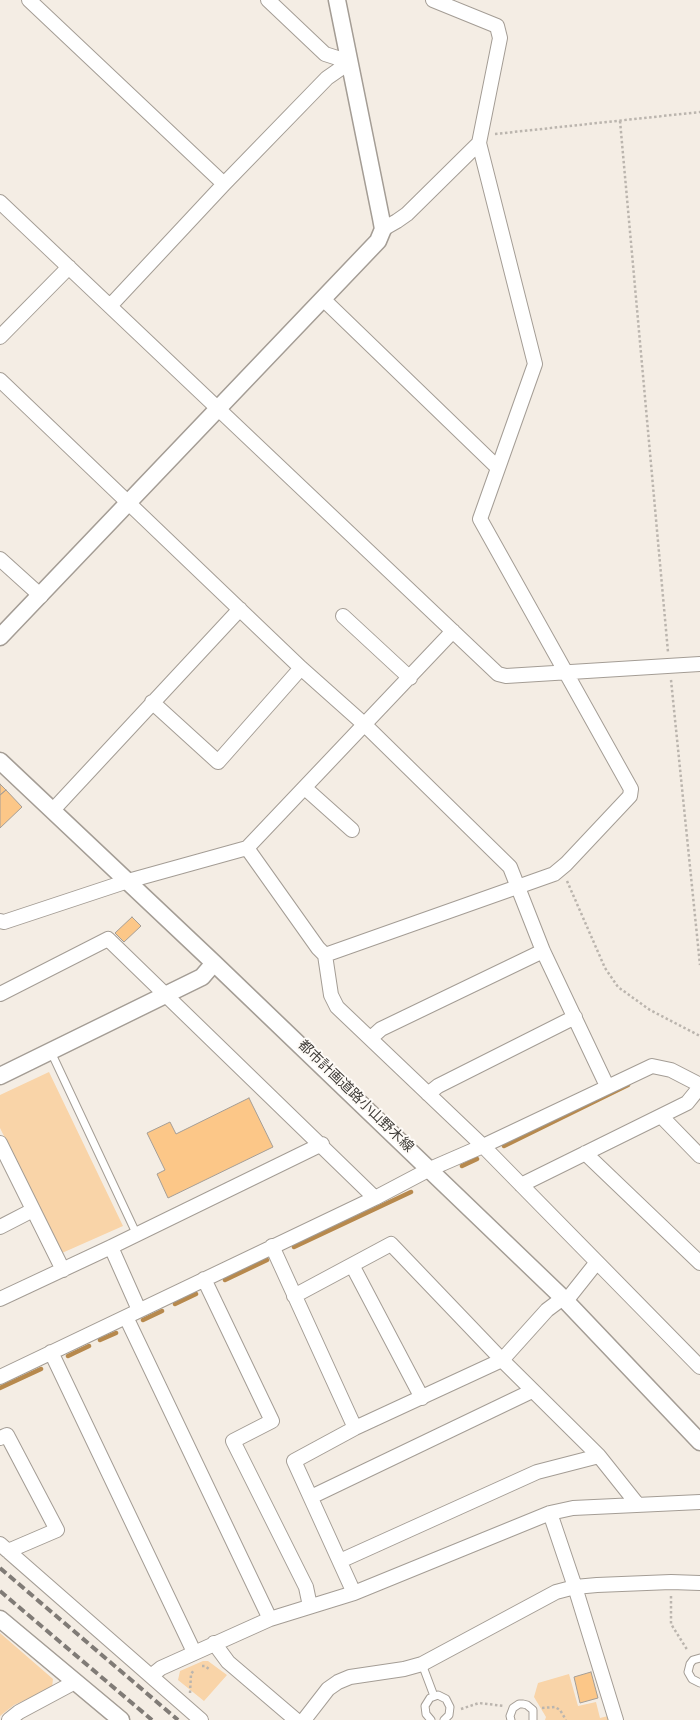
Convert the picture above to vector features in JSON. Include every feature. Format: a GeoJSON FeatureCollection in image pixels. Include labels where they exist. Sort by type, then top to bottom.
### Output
{"type":"FeatureCollection","features":[{"type":"Feature","properties":{"kind":"street"},"geometry":{"type":"LineString","coordinates":[[29,0],[224,184]]}},
{"type":"Feature","properties":{"kind":"street"},"geometry":{"type":"LineString","coordinates":[[268,0],[325,54],[350,62]]}},
{"type":"Feature","properties":{"kind":"street"},"geometry":{"type":"LineString","coordinates":[[4,631],[40,596],[378,241],[383,229],[337,0]]}},
{"type":"Feature","properties":{"kind":"street"},"geometry":{"type":"LineString","coordinates":[[325,955],[554,874],[561,869],[630,796],[632,789],[480,520],[535,364],[479,142],[500,38],[497,26],[433,0]]}},
{"type":"Feature","properties":{"kind":"street"},"geometry":{"type":"LineString","coordinates":[[110,306],[224,184],[327,78],[350,62]]}},
{"type":"Feature","properties":{"kind":"street"},"geometry":{"type":"LineString","coordinates":[[383,229],[407,214],[479,142]]}},
{"type":"Feature","properties":{"kind":"street"},"geometry":{"type":"LineString","coordinates":[[0,202],[498,674],[506,676],[700,664]]}},
{"type":"Feature","properties":{"kind":"street"},"geometry":{"type":"LineString","coordinates":[[0,337],[69,267]]}},
{"type":"Feature","properties":{"kind":"street"},"geometry":{"type":"LineString","coordinates":[[324,299],[498,468]]}},
{"type":"Feature","properties":{"kind":"street"},"geometry":{"type":"LineString","coordinates":[[0,380],[301,668],[365,725],[510,867],[543,951],[607,1086]]}},
{"type":"Feature","properties":{"kind":"street"},"geometry":{"type":"LineString","coordinates":[[0,559],[40,596]]}},
{"type":"Feature","properties":{"kind":"street"},"geometry":{"type":"LineString","coordinates":[[53,810],[240,610]]}},
{"type":"Feature","properties":{"kind":"street"},"geometry":{"type":"LineString","coordinates":[[343,616],[410,678]]}},
{"type":"Feature","properties":{"kind":"street"},"geometry":{"type":"LineString","coordinates":[[0,921],[4,922],[128,881],[247,848],[453,631]]}},
{"type":"Feature","properties":{"kind":"street"},"geometry":{"type":"LineString","coordinates":[[152,702],[218,762],[301,668]]}},
{"type":"Feature","properties":{"kind":"street","name":"都市計画道路小山野木線"},"geometry":{"type":"LineString","coordinates":[[0,761],[430,1169],[563,1298],[700,1442]]}},
{"type":"Feature","properties":{"kind":"street"},"geometry":{"type":"LineString","coordinates":[[305,788],[352,830]]}},
{"type":"Feature","properties":{"kind":"street"},"geometry":{"type":"LineString","coordinates":[[247,848],[318,948],[325,955],[331,995],[337,1007],[483,1146],[700,1367]]}},
{"type":"Feature","properties":{"kind":"street"},"geometry":{"type":"LineString","coordinates":[[0,994],[108,939],[322,1144],[375,1198]]}},
{"type":"Feature","properties":{"kind":"street"},"geometry":{"type":"LineString","coordinates":[[371,1038],[381,1029],[543,951]]}},
{"type":"Feature","properties":{"kind":"street"},"geometry":{"type":"LineString","coordinates":[[0,1076],[202,977],[214,963]]}},
{"type":"Feature","properties":{"kind":"street"},"geometry":{"type":"LineString","coordinates":[[428,1094],[438,1086],[575,1017]]}},
{"type":"Feature","properties":{"kind":"street"},"geometry":{"type":"LineString","coordinates":[[0,1377],[375,1198],[430,1169],[652,1066],[671,1070],[700,1086],[686,1104],[521,1185]]}},
{"type":"Feature","properties":{"kind":"street"},"geometry":{"type":"LineString","coordinates":[[661,1116],[700,1156]]}},
{"type":"Feature","properties":{"kind":"street"},"geometry":{"type":"LineString","coordinates":[[0,1144],[63,1270]]}},
{"type":"Feature","properties":{"kind":"street"},"geometry":{"type":"LineString","coordinates":[[0,1300],[111,1248],[322,1144]]}},
{"type":"Feature","properties":{"kind":"street"},"geometry":{"type":"LineString","coordinates":[[585,1153],[700,1263]]}},
{"type":"Feature","properties":{"kind":"street"},"geometry":{"type":"LineString","coordinates":[[0,1227],[33,1210]]}},
{"type":"Feature","properties":{"kind":"street"},"geometry":{"type":"LineString","coordinates":[[294,1296],[391,1244],[532,1391],[599,1456],[638,1505]]}},
{"type":"Feature","properties":{"kind":"street"},"geometry":{"type":"LineString","coordinates":[[272,1246],[355,1428]]}},
{"type":"Feature","properties":{"kind":"street"},"geometry":{"type":"LineString","coordinates":[[111,1248],[139,1310]]}},
{"type":"Feature","properties":{"kind":"street"},"geometry":{"type":"LineString","coordinates":[[354,1594],[294,1460],[355,1428],[502,1360],[546,1310],[563,1298],[570,1296],[598,1262]]}},
{"type":"Feature","properties":{"kind":"street"},"geometry":{"type":"LineString","coordinates":[[352,1265],[422,1398]]}},
{"type":"Feature","properties":{"kind":"street"},"geometry":{"type":"LineString","coordinates":[[204,1279],[272,1421],[232,1441],[306,1587],[310,1606]]}},
{"type":"Feature","properties":{"kind":"street"},"geometry":{"type":"LineString","coordinates":[[126,1317],[270,1619]]}},
{"type":"Feature","properties":{"kind":"street"},"geometry":{"type":"LineString","coordinates":[[51,1352],[194,1652]]}},
{"type":"Feature","properties":{"kind":"street"},"geometry":{"type":"LineString","coordinates":[[311,1496],[532,1391]]}},
{"type":"Feature","properties":{"kind":"street"},"geometry":{"type":"LineString","coordinates":[[0,1438],[7,1435],[57,1530],[4,1547]]}},
{"type":"Feature","properties":{"kind":"street"},"geometry":{"type":"LineString","coordinates":[[340,1561],[537,1472],[599,1456]]}},
{"type":"Feature","properties":{"kind":"street"},"geometry":{"type":"LineString","coordinates":[[151,1676],[161,1668],[194,1652],[270,1619],[354,1594],[550,1513],[573,1508],[700,1502]]}},
{"type":"Feature","properties":{"kind":"street"},"geometry":{"type":"LineString","coordinates":[[550,1513],[616,1720]]}},
{"type":"Feature","properties":{"kind":"street"},"geometry":{"type":"LineString","coordinates":[[4,1547],[201,1720]]}},
{"type":"Feature","properties":{"kind":"street"},"geometry":{"type":"LineString","coordinates":[[304,1720],[328,1689],[338,1682],[350,1677],[422,1664],[556,1592],[575,1587],[671,1582],[700,1583]]}},
{"type":"Feature","properties":{"kind":"street"},"geometry":{"type":"LineString","coordinates":[[0,1619],[121,1720]]}},
{"type":"Feature","properties":{"kind":"street"},"geometry":{"type":"LineString","coordinates":[[214,1643],[228,1662],[296,1720]]}},
{"type":"Feature","properties":{"kind":"street"},"geometry":{"type":"LineString","coordinates":[[9,1720],[19,1712],[75,1682]]}},
{"type":"Feature","properties":{"kind":"lane"},"geometry":{"type":"LineString","coordinates":[[51,1051],[137,1235]]}},
{"type":"Feature","properties":{"kind":"lane"},"geometry":{"type":"LineString","coordinates":[[697,1659],[688,1668],[688,1672],[692,1680],[700,1684]]}},
{"type":"Feature","properties":{"kind":"lane"},"geometry":{"type":"LineString","coordinates":[[422,1664],[434,1696]]}},
{"type":"Feature","properties":{"kind":"lane"},"geometry":{"type":"LineString","coordinates":[[431,1720],[426,1714],[425,1706],[430,1698],[438,1695],[446,1699],[450,1707],[449,1715],[444,1720]]}},
{"type":"Feature","properties":{"kind":"lane"},"geometry":{"type":"LineString","coordinates":[[511,1720],[510,1716],[513,1708],[523,1704],[527,1704],[533,1710],[533,1720]]}},
{"type":"Feature","properties":{"kind":"path"},"geometry":{"type":"LineString","coordinates":[[479,142],[491,134],[700,112]]}},
{"type":"Feature","properties":{"kind":"path"},"geometry":{"type":"LineString","coordinates":[[620,121],[669,666],[700,964]]}},
{"type":"Feature","properties":{"kind":"path"},"geometry":{"type":"LineString","coordinates":[[561,869],[605,968],[618,987],[650,1010],[700,1036]]}},
{"type":"Feature","properties":{"kind":"path"},"geometry":{"type":"LineString","coordinates":[[671,1582],[671,1624],[697,1659]]}},
{"type":"Feature","properties":{"kind":"path"},"geometry":{"type":"LineString","coordinates":[[190,1694],[191,1674],[201,1666],[209,1669]]}},
{"type":"Feature","properties":{"kind":"path"},"geometry":{"type":"LineString","coordinates":[[450,1707],[461,1709],[480,1703],[513,1708]]}},
{"type":"Feature","properties":{"kind":"path"},"geometry":{"type":"LineString","coordinates":[[533,1710],[555,1708],[560,1710],[566,1720]]}},
{"type":"Feature","properties":{"kind":"shaded area"},"geometry":{"type":"Polygon","coordinates":[[[49,1072],[123,1226],[62,1253],[0,1128],[0,1095],[49,1072]]]}},
{"type":"Feature","properties":{"kind":"shaded area"},"geometry":{"type":"Polygon","coordinates":[[[0,1633],[53,1679],[52,1688],[14,1705],[0,1716],[0,1633]]]}},
{"type":"Feature","properties":{"kind":"shaded area"},"geometry":{"type":"Polygon","coordinates":[[[203,1661],[208,1661],[227,1675],[204,1701],[178,1680],[180,1671],[203,1661]]]}},
{"type":"Feature","properties":{"kind":"shaded area"},"geometry":{"type":"Polygon","coordinates":[[[569,1674],[578,1706],[596,1702],[600,1718],[608,1716],[609,1720],[545,1720],[546,1717],[534,1697],[538,1683],[569,1674]]]}},
{"type":"Feature","properties":{"kind":"building"},"geometry":{"type":"Polygon","coordinates":[[[0,784],[6,790],[0,795],[0,784]]]}},
{"type":"Feature","properties":{"kind":"building"},"geometry":{"type":"Polygon","coordinates":[[[6,790],[22,807],[0,828],[0,795],[6,790]]]}},
{"type":"Feature","properties":{"kind":"building"},"geometry":{"type":"Polygon","coordinates":[[[132,917],[141,926],[124,942],[115,933],[132,917]]]}},
{"type":"Feature","properties":{"kind":"building"},"geometry":{"type":"Polygon","coordinates":[[[249,1098],[273,1147],[168,1198],[157,1174],[165,1170],[147,1133],[170,1122],[176,1134],[249,1098]]]}},
{"type":"Feature","properties":{"kind":"building"},"geometry":{"type":"Polygon","coordinates":[[[591,1672],[598,1698],[580,1703],[574,1677],[591,1672]]]}},
{"type":"Feature","properties":{"kind":"waterway"},"geometry":{"type":"LineString","coordinates":[[504,1146],[628,1085]]}},
{"type":"Feature","properties":{"kind":"waterway"},"geometry":{"type":"LineString","coordinates":[[462,1166],[477,1159]]}},
{"type":"Feature","properties":{"kind":"waterway"},"geometry":{"type":"LineString","coordinates":[[294,1247],[411,1192]]}},
{"type":"Feature","properties":{"kind":"waterway"},"geometry":{"type":"LineString","coordinates":[[225,1280],[267,1260]]}},
{"type":"Feature","properties":{"kind":"waterway"},"geometry":{"type":"LineString","coordinates":[[175,1304],[196,1294]]}},
{"type":"Feature","properties":{"kind":"waterway"},"geometry":{"type":"LineString","coordinates":[[143,1320],[162,1311]]}},
{"type":"Feature","properties":{"kind":"waterway"},"geometry":{"type":"LineString","coordinates":[[100,1340],[116,1333]]}},
{"type":"Feature","properties":{"kind":"waterway"},"geometry":{"type":"LineString","coordinates":[[68,1356],[89,1346]]}},
{"type":"Feature","properties":{"kind":"waterway"},"geometry":{"type":"LineString","coordinates":[[0,1388],[41,1369]]}},
{"type":"Feature","properties":{"kind":"railway"},"geometry":{"type":"LineString","coordinates":[[0,1568],[178,1720]]}},
{"type":"Feature","properties":{"kind":"railway"},"geometry":{"type":"LineString","coordinates":[[0,1591],[152,1720]]}}]}
